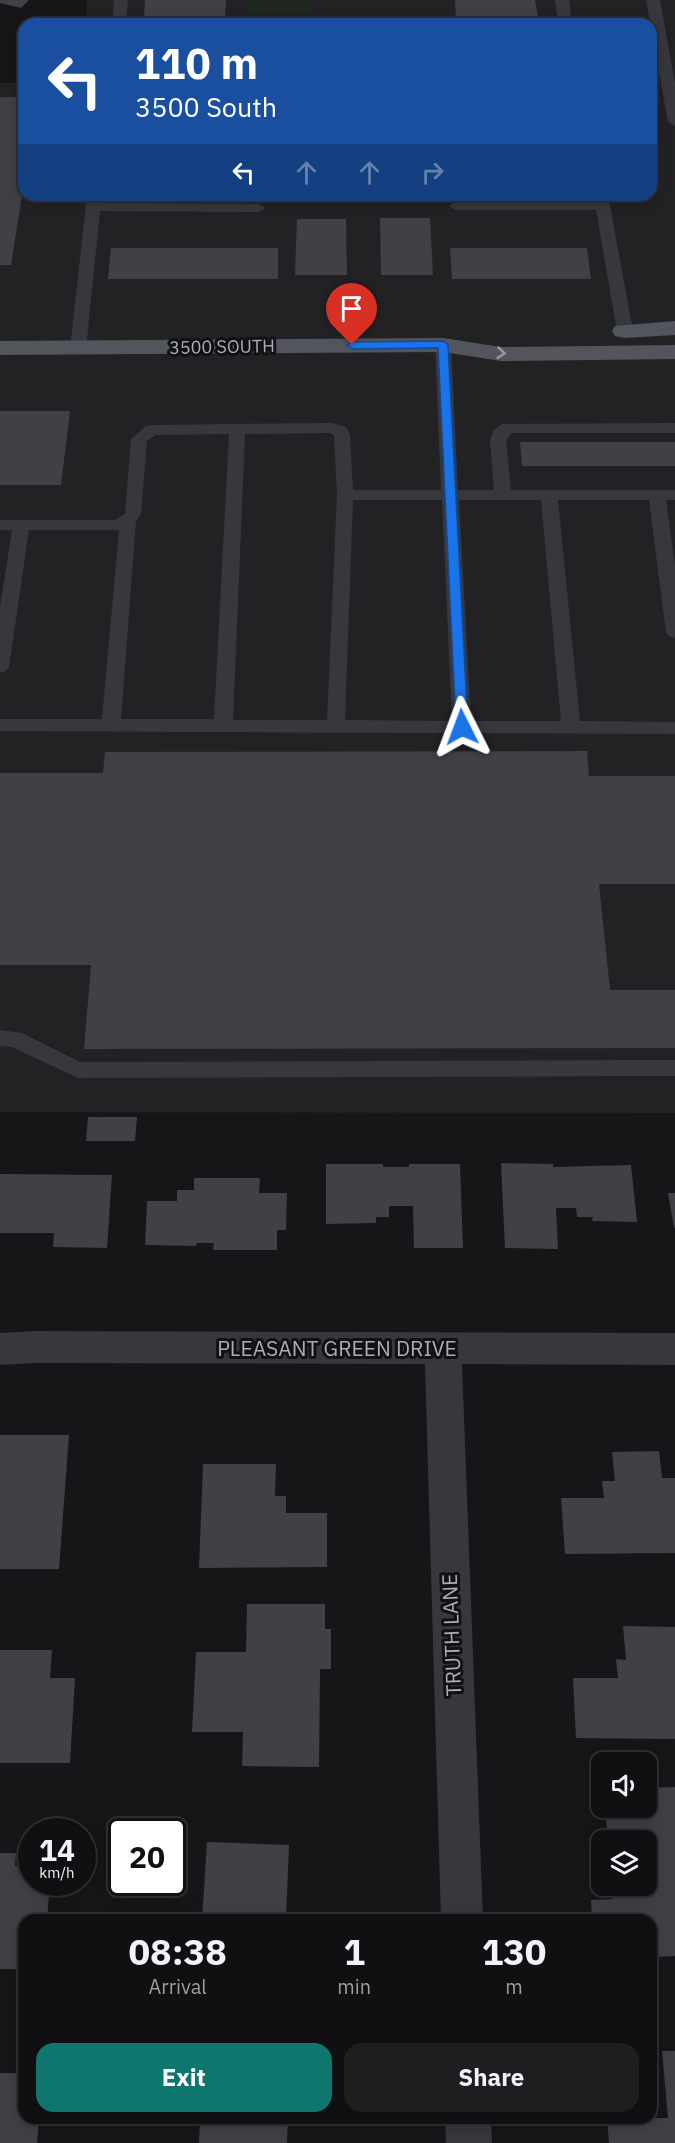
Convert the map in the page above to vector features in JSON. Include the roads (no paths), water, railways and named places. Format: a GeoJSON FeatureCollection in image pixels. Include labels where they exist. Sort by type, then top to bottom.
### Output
{"type":"FeatureCollection","features":[{"type":"Feature","properties":{"kind":"main road","name":"3500 SOUTH"},"geometry":{"type":"LineString","coordinates":[[443,345],[499,333],[675,328]]}},
{"type":"Feature","properties":{"kind":"main road","name":"3500 SOUTH"},"geometry":{"type":"LineString","coordinates":[[0,348],[443,345],[501,354],[675,352]]}},
{"type":"Feature","properties":{"kind":"street","name":"PLEASANT GREEN DRIVE"},"geometry":{"type":"LineString","coordinates":[[0,1348],[675,1348]]}},
{"type":"Feature","properties":{"kind":"street","name":"TRUTH LANE"},"geometry":{"type":"LineString","coordinates":[[443,1349],[462,1914]]}},
{"type":"Feature","properties":{"kind":"street"},"geometry":{"type":"LineString","coordinates":[[468,2124],[469,2143]]}},
{"type":"Feature","properties":{"kind":"lane"},"geometry":{"type":"LineString","coordinates":[[120,18],[121,0]]}},
{"type":"Feature","properties":{"kind":"lane"},"geometry":{"type":"LineString","coordinates":[[562,0],[564,18]]}},
{"type":"Feature","properties":{"kind":"lane"},"geometry":{"type":"LineString","coordinates":[[653,0],[656,18]]}},
{"type":"Feature","properties":{"kind":"lane"},"geometry":{"type":"LineString","coordinates":[[657,22],[675,122]]}},
{"type":"Feature","properties":{"kind":"lane"},"geometry":{"type":"LineString","coordinates":[[78,349],[93,201],[260,208]]}},
{"type":"Feature","properties":{"kind":"lane"},"geometry":{"type":"LineString","coordinates":[[456,206],[578,201]]}},
{"type":"Feature","properties":{"kind":"lane"},"geometry":{"type":"LineString","coordinates":[[602,201],[625,331]]}},
{"type":"Feature","properties":{"kind":"lane"},"geometry":{"type":"LineString","coordinates":[[443,345],[462,727]]}},
{"type":"Feature","properties":{"kind":"lane"},"geometry":{"type":"LineString","coordinates":[[111,726],[128,521],[133,514],[139,439],[152,430],[332,428],[340,431],[342,435],[345,495],[336,726]]}},
{"type":"Feature","properties":{"kind":"lane"},"geometry":{"type":"LineString","coordinates":[[503,495],[498,440],[500,434],[508,428],[675,428]]}},
{"type":"Feature","properties":{"kind":"lane"},"geometry":{"type":"LineString","coordinates":[[223,726],[237,429]]}},
{"type":"Feature","properties":{"kind":"lane"},"geometry":{"type":"LineString","coordinates":[[345,495],[666,495],[675,632]]}},
{"type":"Feature","properties":{"kind":"lane"},"geometry":{"type":"LineString","coordinates":[[549,495],[571,727]]}},
{"type":"Feature","properties":{"kind":"lane"},"geometry":{"type":"LineString","coordinates":[[0,525],[116,525],[128,521]]}},
{"type":"Feature","properties":{"kind":"lane"},"geometry":{"type":"LineString","coordinates":[[0,667],[21,525]]}},
{"type":"Feature","properties":{"kind":"lane"},"geometry":{"type":"LineString","coordinates":[[0,725],[675,728]]}},
{"type":"Feature","properties":{"kind":"lane"},"geometry":{"type":"LineString","coordinates":[[0,1038],[15,1038],[78,1070],[675,1068]]}}]}
